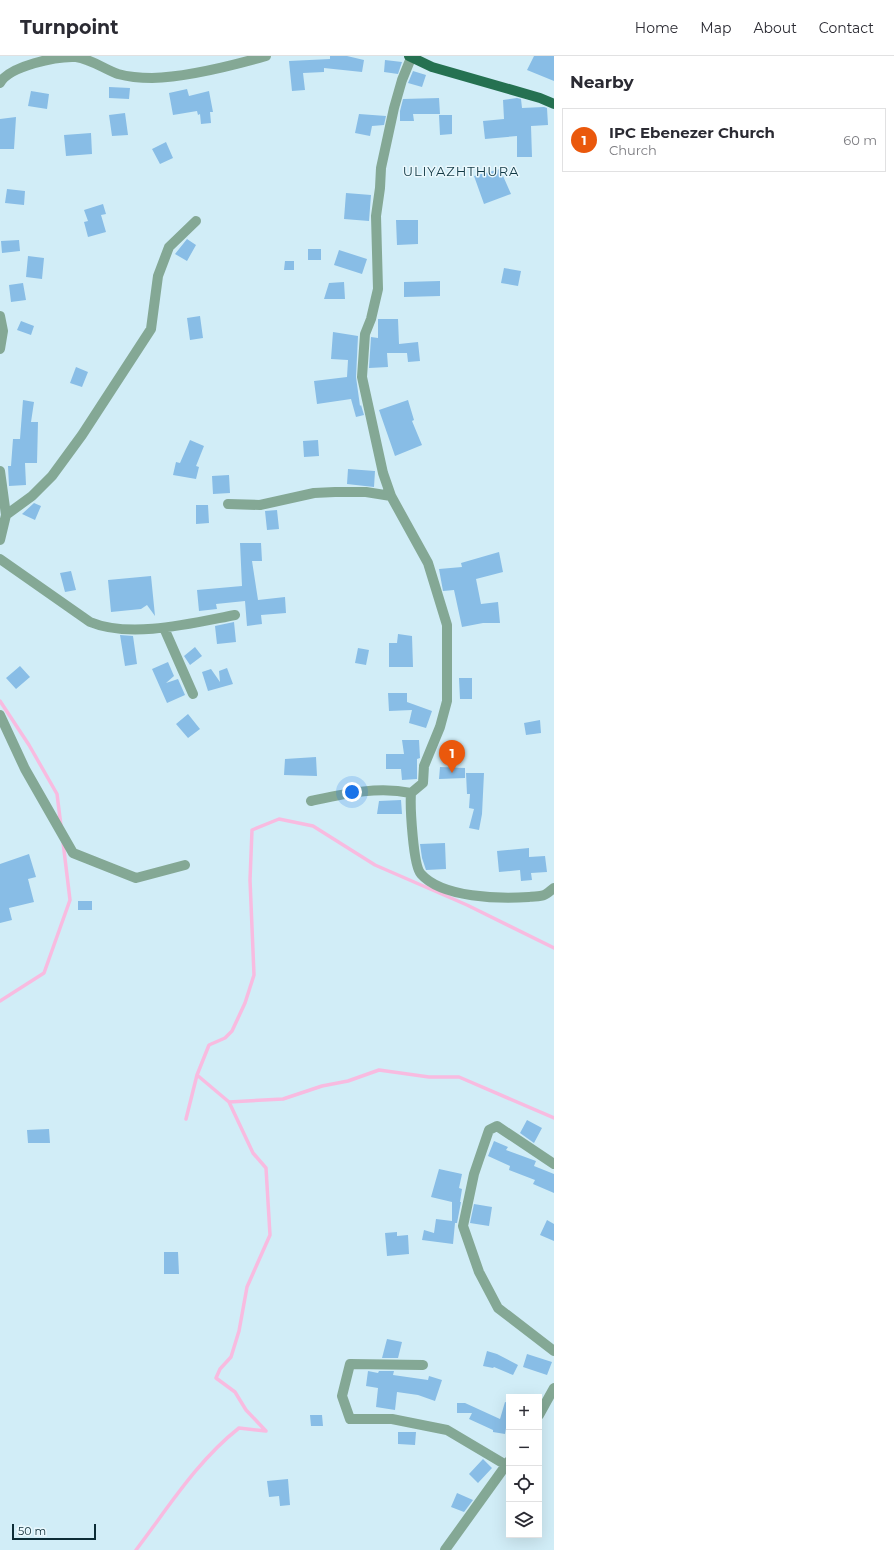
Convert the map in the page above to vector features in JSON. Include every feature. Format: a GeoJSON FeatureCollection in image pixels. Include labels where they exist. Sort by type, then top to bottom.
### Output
{"type":"FeatureCollection","features":[{"type":"Feature","properties":{"kind":"main road"},"geometry":{"type":"LineString","coordinates":[[410,57],[432,67],[540,98],[554,104]]}},
{"type":"Feature","properties":{"kind":"street"},"geometry":{"type":"LineString","coordinates":[[0,83],[10,73],[27,65],[52,59],[75,57],[96,64],[118,74],[152,78],[195,72],[266,56]]}},
{"type":"Feature","properties":{"kind":"street"},"geometry":{"type":"LineString","coordinates":[[410,57],[394,108],[381,168],[376,216],[378,289],[366,334],[362,377],[382,473],[392,496],[428,563],[447,625],[447,701],[440,727],[424,766],[423,783],[411,793],[410,812],[416,859],[420,873],[434,884],[460,893],[485,898],[544,895],[554,888]]}},
{"type":"Feature","properties":{"kind":"street"},"geometry":{"type":"LineString","coordinates":[[6,515],[32,496],[52,476],[151,329],[158,276],[169,247],[196,221]]}},
{"type":"Feature","properties":{"kind":"street"},"geometry":{"type":"LineString","coordinates":[[0,316],[3,330],[0,350]]}},
{"type":"Feature","properties":{"kind":"street"},"geometry":{"type":"LineString","coordinates":[[0,471],[6,515],[0,540]]}},
{"type":"Feature","properties":{"kind":"street"},"geometry":{"type":"LineString","coordinates":[[228,504],[260,505],[314,493],[366,492],[392,496]]}},
{"type":"Feature","properties":{"kind":"street"},"geometry":{"type":"LineString","coordinates":[[0,559],[96,625],[103,627],[164,628],[235,615]]}},
{"type":"Feature","properties":{"kind":"street"},"geometry":{"type":"LineString","coordinates":[[164,628],[193,694]]}},
{"type":"Feature","properties":{"kind":"street"},"geometry":{"type":"LineString","coordinates":[[0,715],[25,769],[73,853],[136,878],[185,865]]}},
{"type":"Feature","properties":{"kind":"street"},"geometry":{"type":"LineString","coordinates":[[311,800],[376,790],[392,789],[411,793]]}},
{"type":"Feature","properties":{"kind":"street"},"geometry":{"type":"LineString","coordinates":[[554,1164],[497,1126],[489,1130],[474,1174],[463,1226],[480,1272],[498,1308],[554,1351]]}},
{"type":"Feature","properties":{"kind":"street"},"geometry":{"type":"LineString","coordinates":[[423,1365],[350,1364],[342,1396],[350,1419],[392,1419],[447,1430],[506,1462]]}},
{"type":"Feature","properties":{"kind":"street"},"geometry":{"type":"LineString","coordinates":[[542,1410],[554,1388]]}},
{"type":"Feature","properties":{"kind":"street"},"geometry":{"type":"LineString","coordinates":[[445,1550],[506,1464]]}},
{"type":"Feature","properties":{"kind":"building"},"geometry":{"type":"Polygon","coordinates":[[[330,56],[347,56],[364,60],[362,72],[324,68],[324,72],[303,73],[305,90],[292,91],[289,61],[330,59],[330,56]]]}},
{"type":"Feature","properties":{"kind":"building"},"geometry":{"type":"Polygon","coordinates":[[[534,56],[554,56],[554,81],[527,70],[534,56]]]}},
{"type":"Feature","properties":{"kind":"building"},"geometry":{"type":"Polygon","coordinates":[[[385,60],[402,62],[398,74],[384,72],[385,60]]]}},
{"type":"Feature","properties":{"kind":"building"},"geometry":{"type":"Polygon","coordinates":[[[413,71],[426,75],[422,87],[408,83],[413,71]]]}},
{"type":"Feature","properties":{"kind":"building"},"geometry":{"type":"Polygon","coordinates":[[[109,87],[130,88],[129,99],[109,98],[109,87]]]}},
{"type":"Feature","properties":{"kind":"building"},"geometry":{"type":"Polygon","coordinates":[[[187,89],[189,96],[209,91],[213,112],[210,112],[211,123],[201,124],[200,114],[198,115],[197,111],[173,115],[169,93],[187,89]]]}},
{"type":"Feature","properties":{"kind":"building"},"geometry":{"type":"Polygon","coordinates":[[[31,91],[49,94],[47,109],[28,106],[31,91]]]}},
{"type":"Feature","properties":{"kind":"building"},"geometry":{"type":"Polygon","coordinates":[[[439,98],[440,114],[413,114],[414,121],[400,121],[400,111],[403,99],[439,98]]]}},
{"type":"Feature","properties":{"kind":"building"},"geometry":{"type":"Polygon","coordinates":[[[517,98],[521,99],[522,108],[547,108],[548,125],[531,126],[532,157],[517,157],[517,136],[485,139],[483,121],[504,119],[503,100],[517,98]]]}},
{"type":"Feature","properties":{"kind":"building"},"geometry":{"type":"Polygon","coordinates":[[[125,113],[128,135],[112,136],[109,115],[125,113]]]}},
{"type":"Feature","properties":{"kind":"building"},"geometry":{"type":"Polygon","coordinates":[[[359,114],[386,116],[384,125],[372,126],[370,136],[355,133],[359,114]]]}},
{"type":"Feature","properties":{"kind":"building"},"geometry":{"type":"Polygon","coordinates":[[[439,115],[452,115],[452,134],[440,135],[439,115]]]}},
{"type":"Feature","properties":{"kind":"building"},"geometry":{"type":"Polygon","coordinates":[[[16,117],[14,149],[0,149],[0,119],[16,117]]]}},
{"type":"Feature","properties":{"kind":"building"},"geometry":{"type":"Polygon","coordinates":[[[91,133],[92,154],[66,156],[64,135],[91,133]]]}},
{"type":"Feature","properties":{"kind":"building"},"geometry":{"type":"Polygon","coordinates":[[[166,142],[173,158],[160,164],[152,149],[166,142]]]}},
{"type":"Feature","properties":{"kind":"building"},"geometry":{"type":"Polygon","coordinates":[[[500,169],[511,194],[484,204],[474,176],[500,169]]]}},
{"type":"Feature","properties":{"kind":"building"},"geometry":{"type":"Polygon","coordinates":[[[7,189],[25,191],[24,205],[5,203],[7,189]]]}},
{"type":"Feature","properties":{"kind":"building"},"geometry":{"type":"Polygon","coordinates":[[[346,193],[371,195],[369,221],[344,219],[346,193]]]}},
{"type":"Feature","properties":{"kind":"building"},"geometry":{"type":"Polygon","coordinates":[[[103,204],[106,214],[101,215],[106,232],[88,237],[84,222],[88,221],[84,210],[103,204]]]}},
{"type":"Feature","properties":{"kind":"building"},"geometry":{"type":"Polygon","coordinates":[[[396,220],[418,220],[418,244],[397,245],[396,220]]]}},
{"type":"Feature","properties":{"kind":"building"},"geometry":{"type":"Polygon","coordinates":[[[187,239],[196,245],[187,261],[175,254],[187,239]]]}},
{"type":"Feature","properties":{"kind":"building"},"geometry":{"type":"Polygon","coordinates":[[[19,240],[20,251],[2,253],[1,241],[19,240]]]}},
{"type":"Feature","properties":{"kind":"building"},"geometry":{"type":"Polygon","coordinates":[[[308,249],[321,249],[321,260],[308,260],[308,249]]]}},
{"type":"Feature","properties":{"kind":"building"},"geometry":{"type":"Polygon","coordinates":[[[339,250],[367,259],[362,274],[334,265],[339,250]]]}},
{"type":"Feature","properties":{"kind":"building"},"geometry":{"type":"Polygon","coordinates":[[[28,256],[44,258],[42,279],[26,277],[28,256]]]}},
{"type":"Feature","properties":{"kind":"building"},"geometry":{"type":"Polygon","coordinates":[[[285,261],[294,261],[294,270],[284,270],[285,261]]]}},
{"type":"Feature","properties":{"kind":"building"},"geometry":{"type":"Polygon","coordinates":[[[504,268],[521,271],[518,286],[501,283],[504,268]]]}},
{"type":"Feature","properties":{"kind":"building"},"geometry":{"type":"Polygon","coordinates":[[[440,281],[440,296],[404,297],[404,282],[440,281]]]}},
{"type":"Feature","properties":{"kind":"building"},"geometry":{"type":"Polygon","coordinates":[[[344,282],[345,299],[324,299],[329,283],[344,282]]]}},
{"type":"Feature","properties":{"kind":"building"},"geometry":{"type":"Polygon","coordinates":[[[23,283],[26,300],[11,302],[9,285],[23,283]]]}},
{"type":"Feature","properties":{"kind":"building"},"geometry":{"type":"Polygon","coordinates":[[[200,316],[203,338],[190,340],[187,318],[200,316]]]}},
{"type":"Feature","properties":{"kind":"building"},"geometry":{"type":"Polygon","coordinates":[[[378,319],[398,319],[399,344],[418,342],[420,361],[408,362],[407,353],[387,353],[388,367],[369,368],[371,337],[378,338],[378,319]]]}},
{"type":"Feature","properties":{"kind":"building"},"geometry":{"type":"Polygon","coordinates":[[[21,321],[34,326],[31,335],[17,330],[21,321]]]}},
{"type":"Feature","properties":{"kind":"building"},"geometry":{"type":"Polygon","coordinates":[[[333,332],[358,336],[356,377],[360,406],[361,405],[364,415],[356,417],[351,399],[317,404],[314,381],[347,377],[348,360],[331,359],[333,332]]]}},
{"type":"Feature","properties":{"kind":"building"},"geometry":{"type":"Polygon","coordinates":[[[76,367],[88,372],[82,387],[70,383],[76,367]]]}},
{"type":"Feature","properties":{"kind":"building"},"geometry":{"type":"Polygon","coordinates":[[[23,400],[34,402],[31,422],[38,422],[37,463],[25,463],[26,485],[9,486],[8,466],[11,466],[13,439],[20,439],[23,400]]]}},
{"type":"Feature","properties":{"kind":"building"},"geometry":{"type":"Polygon","coordinates":[[[408,400],[414,420],[412,421],[422,445],[395,456],[379,410],[408,400]]]}},
{"type":"Feature","properties":{"kind":"building"},"geometry":{"type":"Polygon","coordinates":[[[190,440],[204,446],[196,466],[199,467],[196,479],[173,475],[176,462],[180,463],[190,440]]]}},
{"type":"Feature","properties":{"kind":"building"},"geometry":{"type":"Polygon","coordinates":[[[318,440],[319,456],[304,457],[303,441],[318,440]]]}},
{"type":"Feature","properties":{"kind":"building"},"geometry":{"type":"Polygon","coordinates":[[[348,469],[375,471],[374,487],[347,484],[348,469]]]}},
{"type":"Feature","properties":{"kind":"building"},"geometry":{"type":"Polygon","coordinates":[[[229,475],[230,493],[213,494],[212,476],[229,475]]]}},
{"type":"Feature","properties":{"kind":"building"},"geometry":{"type":"Polygon","coordinates":[[[34,503],[41,506],[35,520],[22,514],[34,503]]]}},
{"type":"Feature","properties":{"kind":"building"},"geometry":{"type":"Polygon","coordinates":[[[196,505],[208,505],[209,523],[196,524],[196,505]]]}},
{"type":"Feature","properties":{"kind":"building"},"geometry":{"type":"Polygon","coordinates":[[[277,510],[279,529],[267,530],[265,511],[277,510]]]}},
{"type":"Feature","properties":{"kind":"building"},"geometry":{"type":"Polygon","coordinates":[[[240,543],[261,543],[262,561],[252,561],[258,600],[285,597],[286,613],[261,615],[262,624],[247,626],[245,601],[216,604],[217,609],[199,611],[197,590],[242,586],[240,543]]]}},
{"type":"Feature","properties":{"kind":"building"},"geometry":{"type":"Polygon","coordinates":[[[499,552],[503,572],[476,579],[481,604],[498,602],[500,623],[483,623],[462,627],[454,590],[443,591],[439,569],[462,567],[461,563],[499,552]]]}},
{"type":"Feature","properties":{"kind":"building"},"geometry":{"type":"Polygon","coordinates":[[[71,571],[76,590],[65,592],[60,573],[71,571]]]}},
{"type":"Feature","properties":{"kind":"building"},"geometry":{"type":"Polygon","coordinates":[[[151,576],[155,616],[147,605],[141,609],[111,612],[108,580],[151,576]]]}},
{"type":"Feature","properties":{"kind":"building"},"geometry":{"type":"Polygon","coordinates":[[[234,622],[236,642],[217,644],[215,626],[234,622]]]}},
{"type":"Feature","properties":{"kind":"building"},"geometry":{"type":"Polygon","coordinates":[[[398,634],[412,636],[413,667],[389,667],[389,643],[397,643],[398,634]]]}},
{"type":"Feature","properties":{"kind":"building"},"geometry":{"type":"Polygon","coordinates":[[[120,635],[133,636],[137,664],[125,666],[120,635]]]}},
{"type":"Feature","properties":{"kind":"building"},"geometry":{"type":"Polygon","coordinates":[[[195,647],[202,656],[190,665],[184,656],[195,647]]]}},
{"type":"Feature","properties":{"kind":"building"},"geometry":{"type":"Polygon","coordinates":[[[358,648],[369,650],[366,665],[355,663],[358,648]]]}},
{"type":"Feature","properties":{"kind":"building"},"geometry":{"type":"Polygon","coordinates":[[[168,662],[174,676],[166,683],[178,679],[185,695],[167,703],[152,669],[168,662]]]}},
{"type":"Feature","properties":{"kind":"building"},"geometry":{"type":"Polygon","coordinates":[[[20,666],[30,677],[16,689],[6,678],[20,666]]]}},
{"type":"Feature","properties":{"kind":"building"},"geometry":{"type":"Polygon","coordinates":[[[227,668],[233,684],[208,691],[202,672],[211,669],[220,682],[219,671],[227,668]]]}},
{"type":"Feature","properties":{"kind":"building"},"geometry":{"type":"Polygon","coordinates":[[[459,678],[472,678],[472,699],[460,699],[459,678]]]}},
{"type":"Feature","properties":{"kind":"building"},"geometry":{"type":"Polygon","coordinates":[[[388,693],[407,693],[407,702],[432,711],[426,728],[409,723],[412,710],[389,711],[388,693]]]}},
{"type":"Feature","properties":{"kind":"building"},"geometry":{"type":"Polygon","coordinates":[[[188,714],[200,729],[188,738],[176,724],[188,714]]]}},
{"type":"Feature","properties":{"kind":"building"},"geometry":{"type":"Polygon","coordinates":[[[540,720],[541,733],[526,735],[524,723],[540,720]]]}},
{"type":"Feature","properties":{"kind":"building"},"geometry":{"type":"Polygon","coordinates":[[[402,740],[419,740],[420,758],[417,759],[417,779],[402,780],[401,769],[386,769],[386,754],[404,754],[402,740]]]}},
{"type":"Feature","properties":{"kind":"building"},"geometry":{"type":"Polygon","coordinates":[[[316,757],[317,776],[284,775],[285,759],[316,757]]]}},
{"type":"Feature","properties":{"kind":"building"},"geometry":{"type":"Polygon","coordinates":[[[440,767],[465,768],[465,778],[439,779],[440,767]]]}},
{"type":"Feature","properties":{"kind":"building"},"geometry":{"type":"Polygon","coordinates":[[[466,773],[484,773],[482,814],[479,830],[469,828],[474,809],[469,808],[470,794],[467,794],[466,773]]]}},
{"type":"Feature","properties":{"kind":"building"},"geometry":{"type":"Polygon","coordinates":[[[401,800],[402,814],[377,814],[379,801],[401,800]]]}},
{"type":"Feature","properties":{"kind":"building"},"geometry":{"type":"Polygon","coordinates":[[[445,843],[446,869],[426,870],[420,844],[445,843]]]}},
{"type":"Feature","properties":{"kind":"building"},"geometry":{"type":"Polygon","coordinates":[[[529,848],[529,857],[545,856],[547,872],[531,873],[532,880],[521,881],[520,870],[499,872],[497,851],[529,848]]]}},
{"type":"Feature","properties":{"kind":"building"},"geometry":{"type":"Polygon","coordinates":[[[29,854],[36,877],[28,879],[34,902],[9,908],[12,920],[0,923],[0,864],[29,854]]]}},
{"type":"Feature","properties":{"kind":"building"},"geometry":{"type":"Polygon","coordinates":[[[78,901],[92,901],[92,910],[78,910],[78,901]]]}},
{"type":"Feature","properties":{"kind":"building"},"geometry":{"type":"Polygon","coordinates":[[[527,1120],[542,1128],[534,1143],[520,1133],[527,1120]]]}},
{"type":"Feature","properties":{"kind":"building"},"geometry":{"type":"Polygon","coordinates":[[[49,1129],[50,1143],[28,1143],[27,1130],[49,1129]]]}},
{"type":"Feature","properties":{"kind":"building"},"geometry":{"type":"Polygon","coordinates":[[[494,1141],[508,1147],[506,1150],[536,1161],[534,1166],[554,1174],[554,1193],[533,1184],[535,1180],[509,1170],[510,1166],[488,1156],[494,1141]]]}},
{"type":"Feature","properties":{"kind":"building"},"geometry":{"type":"Polygon","coordinates":[[[439,1169],[462,1174],[459,1188],[462,1189],[461,1202],[457,1223],[455,1223],[453,1244],[422,1240],[424,1230],[434,1233],[436,1219],[452,1221],[452,1202],[431,1197],[439,1169]]]}},
{"type":"Feature","properties":{"kind":"building"},"geometry":{"type":"Polygon","coordinates":[[[474,1204],[492,1207],[489,1226],[470,1223],[474,1204]]]}},
{"type":"Feature","properties":{"kind":"building"},"geometry":{"type":"Polygon","coordinates":[[[547,1220],[554,1224],[554,1241],[540,1235],[547,1220]]]}},
{"type":"Feature","properties":{"kind":"building"},"geometry":{"type":"Polygon","coordinates":[[[397,1232],[397,1236],[408,1235],[409,1254],[387,1256],[385,1233],[397,1232]]]}},
{"type":"Feature","properties":{"kind":"building"},"geometry":{"type":"Polygon","coordinates":[[[164,1252],[178,1252],[179,1274],[164,1274],[164,1252]]]}},
{"type":"Feature","properties":{"kind":"building"},"geometry":{"type":"Polygon","coordinates":[[[387,1339],[402,1342],[398,1358],[382,1358],[387,1339]]]}},
{"type":"Feature","properties":{"kind":"building"},"geometry":{"type":"Polygon","coordinates":[[[487,1351],[497,1354],[518,1365],[513,1375],[494,1367],[483,1366],[487,1351]]]}},
{"type":"Feature","properties":{"kind":"building"},"geometry":{"type":"Polygon","coordinates":[[[527,1354],[552,1362],[547,1375],[523,1367],[527,1354]]]}},
{"type":"Feature","properties":{"kind":"building"},"geometry":{"type":"Polygon","coordinates":[[[368,1371],[378,1373],[379,1371],[394,1371],[393,1375],[428,1380],[429,1376],[442,1380],[435,1401],[418,1395],[397,1392],[395,1410],[376,1407],[378,1388],[366,1386],[368,1371]]]}},
{"type":"Feature","properties":{"kind":"building"},"geometry":{"type":"Polygon","coordinates":[[[506,1402],[505,1434],[493,1432],[493,1430],[469,1419],[472,1413],[457,1413],[457,1403],[465,1403],[500,1419],[506,1402]]]}},
{"type":"Feature","properties":{"kind":"building"},"geometry":{"type":"Polygon","coordinates":[[[310,1415],[322,1415],[323,1426],[311,1426],[310,1415]]]}},
{"type":"Feature","properties":{"kind":"building"},"geometry":{"type":"Polygon","coordinates":[[[398,1432],[416,1432],[415,1445],[398,1444],[398,1432]]]}},
{"type":"Feature","properties":{"kind":"building"},"geometry":{"type":"Polygon","coordinates":[[[483,1459],[492,1468],[478,1483],[469,1474],[483,1459]]]}},
{"type":"Feature","properties":{"kind":"building"},"geometry":{"type":"Polygon","coordinates":[[[288,1479],[290,1505],[280,1506],[279,1496],[269,1497],[267,1481],[288,1479]]]}},
{"type":"Feature","properties":{"kind":"building"},"geometry":{"type":"Polygon","coordinates":[[[457,1493],[473,1500],[464,1512],[451,1507],[457,1493]]]}},
{"type":"Feature","properties":{"kind":"waterway"},"geometry":{"type":"LineString","coordinates":[[0,701],[29,745],[57,794],[61,826]]}},
{"type":"Feature","properties":{"kind":"waterway"},"geometry":{"type":"LineString","coordinates":[[186,1119],[197,1075],[209,1045],[225,1038],[232,1031],[245,1003],[254,975],[250,880],[252,830],[279,819],[313,826],[375,865],[467,905],[554,948]]}},
{"type":"Feature","properties":{"kind":"waterway"},"geometry":{"type":"LineString","coordinates":[[0,1001],[44,973],[70,900],[63,842]]}},
{"type":"Feature","properties":{"kind":"waterway"},"geometry":{"type":"LineString","coordinates":[[197,1075],[229,1102],[283,1099],[322,1086],[348,1081],[379,1070],[429,1077],[459,1077],[554,1118]]}},
{"type":"Feature","properties":{"kind":"waterway"},"geometry":{"type":"LineString","coordinates":[[136,1550],[196,1470],[224,1441],[239,1428],[266,1431],[246,1410],[235,1392],[216,1378],[220,1369],[231,1357],[239,1331],[247,1287],[270,1235],[266,1168],[253,1153],[229,1102]]}},
{"type":"Feature","properties":{"kind":"place","name":"IPC Ebenezer Church"},"geometry":{"type":"Point","coordinates":[452,773]}},
{"type":"Feature","properties":{"kind":"district","name":"ULIYAZHTHURA"},"geometry":{"type":"Point","coordinates":[461,171]}}]}
